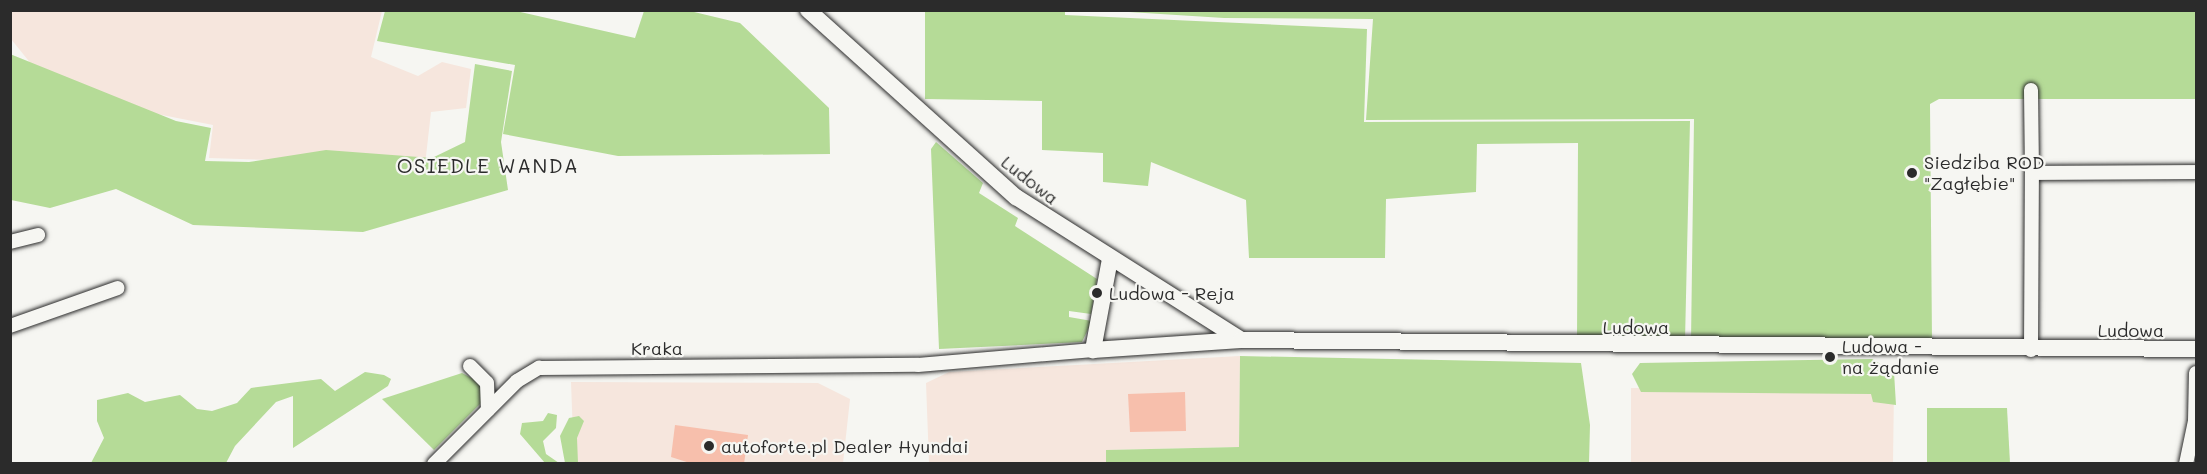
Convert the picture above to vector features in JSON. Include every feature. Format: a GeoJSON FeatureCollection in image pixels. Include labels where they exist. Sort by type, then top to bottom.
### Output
{"type":"FeatureCollection","features":[{"type":"Feature","properties":{"kind":"street","name":"Ludowa"},"geometry":{"type":"LineString","coordinates":[[808,10],[1016,196],[1110,259],[1241,340]]}},
{"type":"Feature","properties":{"kind":"street"},"geometry":{"type":"LineString","coordinates":[[2031,90],[2031,350]]}},
{"type":"Feature","properties":{"kind":"street"},"geometry":{"type":"LineString","coordinates":[[2032,173],[2196,172]]}},
{"type":"Feature","properties":{"kind":"street"},"geometry":{"type":"LineString","coordinates":[[10,243],[38,235]]}},
{"type":"Feature","properties":{"kind":"street"},"geometry":{"type":"LineString","coordinates":[[1093,350],[1110,259]]}},
{"type":"Feature","properties":{"kind":"street"},"geometry":{"type":"LineString","coordinates":[[10,326],[118,288]]}},
{"type":"Feature","properties":{"kind":"street","name":"Ludowa"},"geometry":{"type":"LineString","coordinates":[[918,365],[1241,340],[2031,350],[2196,349]]}},
{"type":"Feature","properties":{"kind":"street","name":"Kraka"},"geometry":{"type":"LineString","coordinates":[[434,464],[517,381],[539,368],[918,365]]}},
{"type":"Feature","properties":{"kind":"street"},"geometry":{"type":"LineString","coordinates":[[470,366],[487,383],[489,410]]}},
{"type":"Feature","properties":{"kind":"street"},"geometry":{"type":"LineString","coordinates":[[2186,464],[2195,422],[2196,373]]}},
{"type":"Feature","properties":{"kind":"shaded area"},"geometry":{"type":"Polygon","coordinates":[[[10,11],[382,11],[371,57],[418,76],[442,62],[471,69],[466,108],[431,112],[425,165],[209,158],[213,125],[116,106],[36,70],[11,39],[10,11]]]}},
{"type":"Feature","properties":{"kind":"shaded area"},"geometry":{"type":"Polygon","coordinates":[[[1240,356],[1239,447],[1106,450],[1106,463],[929,463],[926,383],[949,372],[1240,356]]]}},
{"type":"Feature","properties":{"kind":"shaded area"},"geometry":{"type":"Polygon","coordinates":[[[571,382],[818,383],[850,399],[843,463],[574,463],[571,382]]]}},
{"type":"Feature","properties":{"kind":"shaded area"},"geometry":{"type":"Polygon","coordinates":[[[1631,388],[1894,389],[1893,463],[1631,463],[1631,388]]]}},
{"type":"Feature","properties":{"kind":"green space"},"geometry":{"type":"Polygon","coordinates":[[[1065,10],[1065,15],[1367,29],[1364,122],[1690,121],[1685,341],[1577,339],[1578,143],[1477,144],[1476,192],[1386,199],[1385,258],[1249,258],[1246,200],[1151,162],[1148,186],[1103,182],[1103,153],[1042,150],[1042,101],[925,99],[925,11],[1065,10]]]}},
{"type":"Feature","properties":{"kind":"green space"},"geometry":{"type":"Polygon","coordinates":[[[385,11],[516,11],[635,38],[644,11],[690,11],[740,23],[829,108],[830,154],[618,156],[503,134],[515,65],[377,41],[385,11]]]}},
{"type":"Feature","properties":{"kind":"green space"},"geometry":{"type":"Polygon","coordinates":[[[1113,11],[2196,11],[2196,99],[1939,99],[1930,104],[1932,340],[1691,341],[1694,119],[1366,120],[1373,19],[1224,18],[1113,11]]]}},
{"type":"Feature","properties":{"kind":"green space"},"geometry":{"type":"Polygon","coordinates":[[[10,54],[176,121],[211,128],[205,161],[249,162],[326,150],[432,158],[465,142],[475,64],[512,71],[501,142],[508,190],[363,232],[193,225],[116,189],[50,208],[11,200],[10,54]]]}},
{"type":"Feature","properties":{"kind":"green space"},"geometry":{"type":"Polygon","coordinates":[[[936,142],[983,183],[979,193],[1018,218],[1015,226],[1097,279],[1091,314],[1069,311],[1069,317],[1092,321],[1082,342],[939,349],[931,149],[936,142]]]}},
{"type":"Feature","properties":{"kind":"green space"},"geometry":{"type":"Polygon","coordinates":[[[1240,356],[1581,363],[1590,425],[1589,463],[1106,463],[1106,450],[1239,447],[1240,356]]]}},
{"type":"Feature","properties":{"kind":"green space"},"geometry":{"type":"Polygon","coordinates":[[[1872,359],[1894,372],[1896,405],[1873,402],[1871,394],[1641,392],[1632,374],[1640,363],[1872,359]]]}},
{"type":"Feature","properties":{"kind":"green space"},"geometry":{"type":"Polygon","coordinates":[[[365,372],[384,375],[391,379],[388,386],[293,448],[293,396],[276,402],[235,446],[226,463],[91,463],[104,438],[97,421],[97,400],[128,393],[145,402],[180,395],[197,409],[212,411],[237,403],[251,388],[321,379],[335,391],[365,372]]]}},
{"type":"Feature","properties":{"kind":"green space"},"geometry":{"type":"Polygon","coordinates":[[[462,373],[481,383],[483,401],[434,450],[382,399],[462,373]]]}},
{"type":"Feature","properties":{"kind":"green space"},"geometry":{"type":"Polygon","coordinates":[[[1927,408],[2007,408],[2010,463],[1927,463],[1927,408]]]}},
{"type":"Feature","properties":{"kind":"green space"},"geometry":{"type":"Polygon","coordinates":[[[548,413],[557,415],[556,428],[543,441],[546,454],[559,463],[545,463],[520,434],[522,423],[543,421],[548,413]]]}},
{"type":"Feature","properties":{"kind":"green space"},"geometry":{"type":"Polygon","coordinates":[[[579,416],[584,421],[577,438],[578,463],[565,463],[560,436],[569,418],[579,416]]]}},
{"type":"Feature","properties":{"kind":"building"},"geometry":{"type":"Polygon","coordinates":[[[1185,392],[1186,431],[1130,432],[1128,394],[1185,392]]]}},
{"type":"Feature","properties":{"kind":"building","name":"autoforte.pl Dealer Hyundai"},"geometry":{"type":"Polygon","coordinates":[[[675,425],[748,435],[744,464],[693,464],[671,457],[675,425]]]}},
{"type":"Feature","properties":{"kind":"place","name":"Siedziba ROD \"Zagłębie\""},"geometry":{"type":"Point","coordinates":[1912,173]}},
{"type":"Feature","properties":{"kind":"place","name":"Ludowa - Reja"},"geometry":{"type":"Point","coordinates":[1097,293]}},
{"type":"Feature","properties":{"kind":"place","name":"Ludowa - na żądanie"},"geometry":{"type":"Point","coordinates":[1830,357]}},
{"type":"Feature","properties":{"kind":"place","name":"autoforte.pl Dealer Hyundai"},"geometry":{"type":"Point","coordinates":[709,446]}},
{"type":"Feature","properties":{"kind":"district","name":"OSIEDLE WANDA"},"geometry":{"type":"Point","coordinates":[488,165]}}]}
